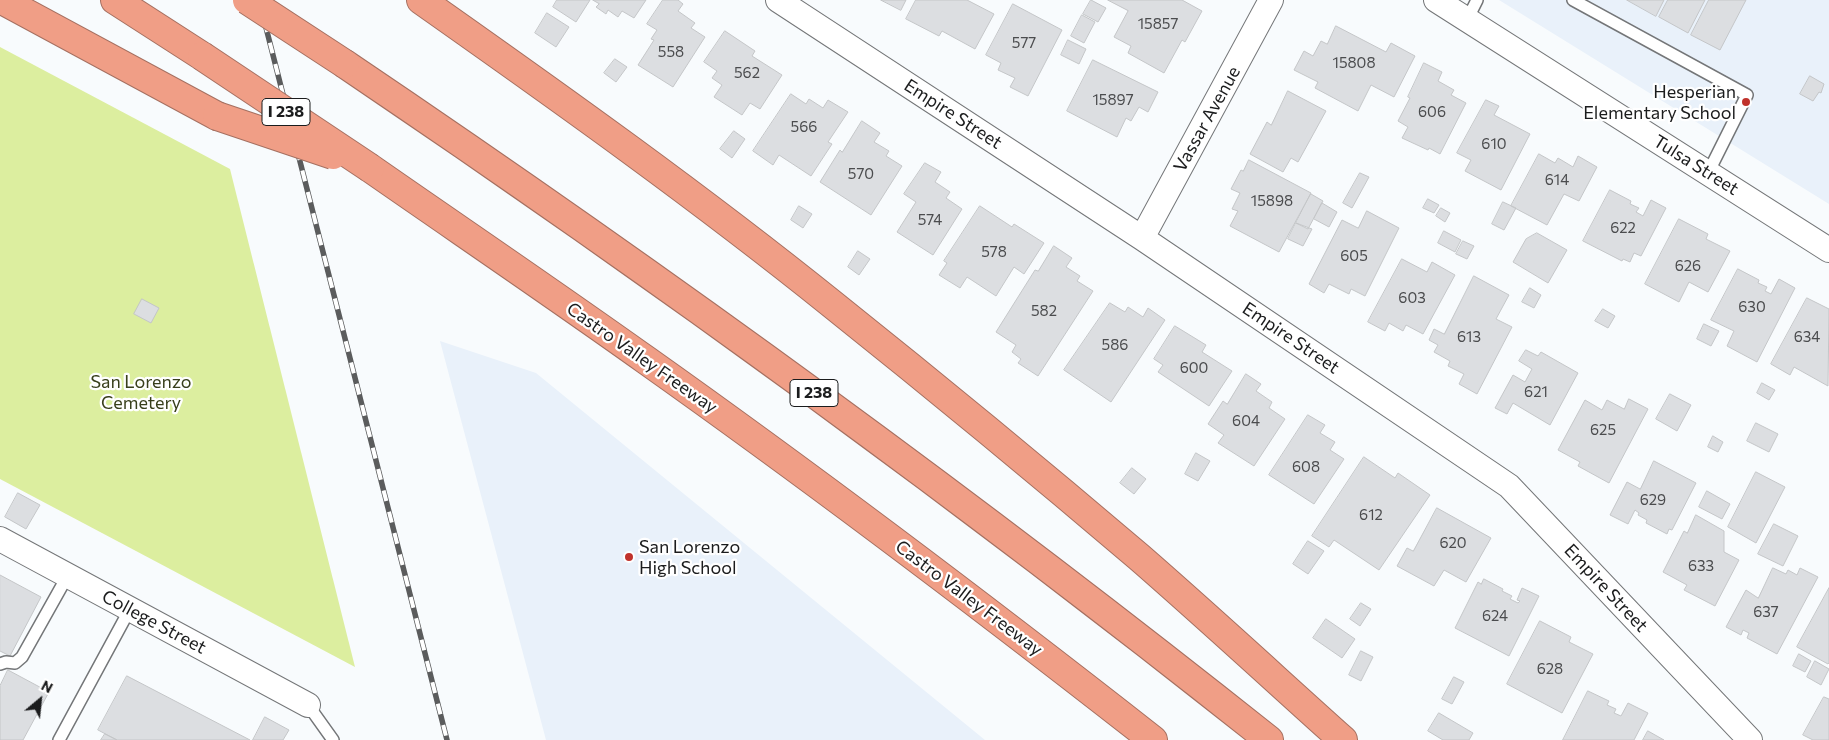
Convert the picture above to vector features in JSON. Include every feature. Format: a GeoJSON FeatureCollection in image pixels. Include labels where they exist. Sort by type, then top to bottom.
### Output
{"type":"FeatureCollection","features":[{"type":"Feature","properties":{"kind":"highway"},"geometry":{"type":"LineString","coordinates":[[2,0],[217,116],[370,168]]}},
{"type":"Feature","properties":{"kind":"highway","name":"Castro Valley Freeway"},"geometry":{"type":"LineString","coordinates":[[115,0],[370,168],[647,361],[756,439],[971,600],[1153,740]]}},
{"type":"Feature","properties":{"kind":"highway","name":"I 238"},"geometry":{"type":"LineString","coordinates":[[247,0],[346,64],[563,213],[797,380],[1094,602],[1269,740]]}},
{"type":"Feature","properties":{"kind":"highway"},"geometry":{"type":"LineString","coordinates":[[421,0],[513,64],[675,183],[830,302],[987,429],[1141,559],[1343,740]]}},
{"type":"Feature","properties":{"kind":"street","name":"Empire Street"},"geometry":{"type":"LineString","coordinates":[[778,0],[1142,238],[1509,486],[1750,740]]}},
{"type":"Feature","properties":{"kind":"street","name":"Vassar Avenue"},"geometry":{"type":"LineString","coordinates":[[1142,238],[1271,0]]}},
{"type":"Feature","properties":{"kind":"street","name":"Tulsa Street"},"geometry":{"type":"LineString","coordinates":[[1436,0],[1472,10],[1708,173],[1829,250]]}},
{"type":"Feature","properties":{"kind":"street","name":"College Street"},"geometry":{"type":"LineString","coordinates":[[0,539],[308,705]]}},
{"type":"Feature","properties":{"kind":"lane"},"geometry":{"type":"LineString","coordinates":[[1573,0],[1747,95],[1708,173]]}},
{"type":"Feature","properties":{"kind":"lane"},"geometry":{"type":"LineString","coordinates":[[0,664],[6,662],[15,663],[22,657],[68,575]]}},
{"type":"Feature","properties":{"kind":"lane"},"geometry":{"type":"LineString","coordinates":[[59,740],[130,609]]}},
{"type":"Feature","properties":{"kind":"lane"},"geometry":{"type":"LineString","coordinates":[[308,705],[332,740]]}},
{"type":"Feature","properties":{"kind":"shaded area","name":"Hesperian Elementary School"},"geometry":{"type":"Polygon","coordinates":[[[1499,0],[1829,0],[1829,204],[1499,0]]]}},
{"type":"Feature","properties":{"kind":"shaded area","name":"San Lorenzo High School"},"geometry":{"type":"Polygon","coordinates":[[[440,341],[536,373],[985,740],[546,740],[440,341]]]}},
{"type":"Feature","properties":{"kind":"green space","name":"San Lorenzo Cemetery"},"geometry":{"type":"Polygon","coordinates":[[[0,47],[230,169],[355,667],[0,479],[0,47]]]}},
{"type":"Feature","properties":{"kind":"building"},"geometry":{"type":"Polygon","coordinates":[[[557,0],[590,0],[576,22],[553,7],[557,0]]]}},
{"type":"Feature","properties":{"kind":"building"},"geometry":{"type":"Polygon","coordinates":[[[593,0],[646,0],[634,18],[622,11],[618,17],[608,10],[606,14],[596,7],[599,4],[593,0]]]}},
{"type":"Feature","properties":{"kind":"building"},"geometry":{"type":"Polygon","coordinates":[[[663,0],[678,0],[683,4],[678,11],[695,23],[691,28],[705,37],[673,87],[638,65],[654,40],[651,39],[657,30],[647,24],[663,0]]]}},
{"type":"Feature","properties":{"kind":"building"},"geometry":{"type":"Polygon","coordinates":[[[881,0],[906,0],[901,10],[881,0]]]}},
{"type":"Feature","properties":{"kind":"building"},"geometry":{"type":"Polygon","coordinates":[[[916,0],[967,0],[994,14],[975,49],[942,31],[939,36],[906,19],[916,0]]]}},
{"type":"Feature","properties":{"kind":"building"},"geometry":{"type":"Polygon","coordinates":[[[1091,0],[1106,8],[1098,22],[1083,14],[1091,0]]]}},
{"type":"Feature","properties":{"kind":"building"},"geometry":{"type":"Polygon","coordinates":[[[1108,0],[1182,0],[1202,11],[1185,42],[1182,40],[1164,73],[1128,53],[1131,46],[1114,37],[1128,11],[1108,0]]]}},
{"type":"Feature","properties":{"kind":"building"},"geometry":{"type":"Polygon","coordinates":[[[1627,0],[1664,0],[1656,16],[1627,0]]]}},
{"type":"Feature","properties":{"kind":"building"},"geometry":{"type":"Polygon","coordinates":[[[1668,0],[1705,0],[1688,33],[1659,17],[1668,0]]]}},
{"type":"Feature","properties":{"kind":"building"},"geometry":{"type":"Polygon","coordinates":[[[1709,0],[1746,0],[1720,50],[1691,35],[1709,0]]]}},
{"type":"Feature","properties":{"kind":"building"},"geometry":{"type":"Polygon","coordinates":[[[1013,4],[1062,30],[1028,96],[1010,87],[1015,78],[998,70],[1001,63],[986,55],[1013,4]]]}},
{"type":"Feature","properties":{"kind":"building"},"geometry":{"type":"Polygon","coordinates":[[[547,13],[569,27],[556,47],[535,33],[547,13]]]}},
{"type":"Feature","properties":{"kind":"building"},"geometry":{"type":"Polygon","coordinates":[[[1082,15],[1095,22],[1084,43],[1071,36],[1082,15]]]}},
{"type":"Feature","properties":{"kind":"building"},"geometry":{"type":"Polygon","coordinates":[[[1336,26],[1386,52],[1391,43],[1415,56],[1394,97],[1371,85],[1358,111],[1315,88],[1318,82],[1294,70],[1304,51],[1313,56],[1321,41],[1327,44],[1336,26]]]}},
{"type":"Feature","properties":{"kind":"building"},"geometry":{"type":"Polygon","coordinates":[[[725,31],[755,51],[752,56],[782,75],[760,109],[750,103],[742,115],[714,97],[722,85],[712,78],[717,71],[704,62],[725,31]]]}},
{"type":"Feature","properties":{"kind":"building"},"geometry":{"type":"Polygon","coordinates":[[[1068,40],[1086,49],[1079,64],[1061,55],[1068,40]]]}},
{"type":"Feature","properties":{"kind":"building"},"geometry":{"type":"Polygon","coordinates":[[[615,59],[627,67],[616,82],[604,73],[615,59]]]}},
{"type":"Feature","properties":{"kind":"building"},"geometry":{"type":"Polygon","coordinates":[[[1093,60],[1158,92],[1148,112],[1139,107],[1131,121],[1126,118],[1117,137],[1067,111],[1093,60]]]}},
{"type":"Feature","properties":{"kind":"building"},"geometry":{"type":"Polygon","coordinates":[[[1424,63],[1442,72],[1438,81],[1454,90],[1451,95],[1466,103],[1440,154],[1402,138],[1408,127],[1398,121],[1410,98],[1408,97],[1424,63]]]}},
{"type":"Feature","properties":{"kind":"building"},"geometry":{"type":"Polygon","coordinates":[[[1810,76],[1824,84],[1821,93],[1819,92],[1813,101],[1800,94],[1810,76]]]}},
{"type":"Feature","properties":{"kind":"building"},"geometry":{"type":"Polygon","coordinates":[[[1288,91],[1326,111],[1298,162],[1291,158],[1283,172],[1250,154],[1267,122],[1271,125],[1288,91]]]}},
{"type":"Feature","properties":{"kind":"building"},"geometry":{"type":"Polygon","coordinates":[[[791,94],[806,104],[809,99],[823,108],[828,100],[848,112],[828,142],[832,144],[811,176],[779,155],[773,165],[753,151],[791,94]]]}},
{"type":"Feature","properties":{"kind":"building"},"geometry":{"type":"Polygon","coordinates":[[[1486,100],[1499,106],[1494,115],[1530,134],[1501,190],[1465,171],[1471,160],[1457,153],[1486,100]]]}},
{"type":"Feature","properties":{"kind":"building"},"geometry":{"type":"Polygon","coordinates":[[[862,121],[880,133],[874,142],[889,151],[886,156],[902,166],[871,215],[820,182],[840,150],[842,152],[862,121]]]}},
{"type":"Feature","properties":{"kind":"building"},"geometry":{"type":"Polygon","coordinates":[[[734,131],[745,139],[732,158],[720,149],[734,131]]]}},
{"type":"Feature","properties":{"kind":"building"},"geometry":{"type":"Polygon","coordinates":[[[1539,154],[1555,163],[1558,158],[1573,167],[1578,156],[1597,167],[1579,201],[1564,194],[1547,225],[1511,206],[1539,154]]]}},
{"type":"Feature","properties":{"kind":"building"},"geometry":{"type":"Polygon","coordinates":[[[1249,160],[1311,193],[1279,252],[1230,226],[1238,211],[1232,209],[1240,193],[1231,189],[1241,170],[1243,171],[1249,160]]]}},
{"type":"Feature","properties":{"kind":"building"},"geometry":{"type":"Polygon","coordinates":[[[925,163],[941,172],[935,182],[950,192],[946,198],[962,209],[933,255],[897,232],[916,202],[904,194],[925,163]]]}},
{"type":"Feature","properties":{"kind":"building"},"geometry":{"type":"Polygon","coordinates":[[[1360,173],[1369,177],[1352,208],[1343,203],[1360,173]]]}},
{"type":"Feature","properties":{"kind":"building"},"geometry":{"type":"Polygon","coordinates":[[[1610,190],[1631,201],[1630,204],[1639,208],[1636,212],[1643,216],[1651,200],[1666,208],[1641,256],[1634,253],[1630,262],[1623,259],[1622,261],[1583,241],[1610,190]]]}},
{"type":"Feature","properties":{"kind":"building"},"geometry":{"type":"Polygon","coordinates":[[[1311,194],[1323,201],[1308,229],[1296,223],[1311,194]]]}},
{"type":"Feature","properties":{"kind":"building"},"geometry":{"type":"Polygon","coordinates":[[[1428,199],[1439,205],[1434,213],[1423,208],[1428,199]]]}},
{"type":"Feature","properties":{"kind":"building"},"geometry":{"type":"Polygon","coordinates":[[[1503,202],[1516,208],[1504,230],[1492,224],[1503,202]]]}},
{"type":"Feature","properties":{"kind":"building"},"geometry":{"type":"Polygon","coordinates":[[[1322,203],[1337,212],[1329,227],[1314,219],[1322,203]]]}},
{"type":"Feature","properties":{"kind":"building"},"geometry":{"type":"Polygon","coordinates":[[[799,206],[812,214],[803,228],[791,220],[799,206]]]}},
{"type":"Feature","properties":{"kind":"building"},"geometry":{"type":"Polygon","coordinates":[[[980,206],[1012,227],[1014,224],[1044,243],[1024,274],[1014,267],[996,296],[967,277],[960,288],[939,275],[947,263],[944,261],[980,206]]]}},
{"type":"Feature","properties":{"kind":"building"},"geometry":{"type":"Polygon","coordinates":[[[1441,208],[1450,213],[1445,222],[1436,216],[1441,208]]]}},
{"type":"Feature","properties":{"kind":"building"},"geometry":{"type":"Polygon","coordinates":[[[1367,211],[1399,228],[1365,296],[1351,289],[1349,294],[1329,284],[1324,293],[1309,284],[1342,220],[1358,228],[1367,211]]]}},
{"type":"Feature","properties":{"kind":"building"},"geometry":{"type":"Polygon","coordinates":[[[1679,219],[1708,234],[1706,239],[1730,251],[1708,292],[1689,282],[1679,302],[1645,284],[1679,219]]]}},
{"type":"Feature","properties":{"kind":"building"},"geometry":{"type":"Polygon","coordinates":[[[1296,223],[1312,229],[1303,246],[1288,239],[1296,223]]]}},
{"type":"Feature","properties":{"kind":"building"},"geometry":{"type":"Polygon","coordinates":[[[1444,231],[1461,240],[1455,252],[1438,243],[1444,231]]]}},
{"type":"Feature","properties":{"kind":"building"},"geometry":{"type":"Polygon","coordinates":[[[1537,233],[1567,250],[1548,283],[1513,262],[1526,239],[1537,233]]]}},
{"type":"Feature","properties":{"kind":"building"},"geometry":{"type":"Polygon","coordinates":[[[1463,241],[1474,246],[1467,259],[1456,254],[1463,241]]]}},
{"type":"Feature","properties":{"kind":"building"},"geometry":{"type":"Polygon","coordinates":[[[1054,246],[1072,258],[1066,267],[1080,276],[1077,281],[1093,291],[1038,376],[1018,363],[1021,359],[1012,352],[1016,345],[996,332],[1035,270],[1038,271],[1054,246]]]}},
{"type":"Feature","properties":{"kind":"building"},"geometry":{"type":"Polygon","coordinates":[[[858,251],[870,259],[859,275],[848,267],[858,251]]]}},
{"type":"Feature","properties":{"kind":"building"},"geometry":{"type":"Polygon","coordinates":[[[1402,259],[1427,272],[1432,262],[1455,275],[1423,334],[1406,325],[1403,331],[1389,323],[1385,331],[1368,322],[1402,259]]]}},
{"type":"Feature","properties":{"kind":"building"},"geometry":{"type":"Polygon","coordinates":[[[1738,269],[1759,280],[1758,283],[1767,287],[1765,291],[1771,294],[1779,279],[1795,288],[1757,362],[1727,346],[1734,331],[1711,320],[1738,269]]]}},
{"type":"Feature","properties":{"kind":"building"},"geometry":{"type":"Polygon","coordinates":[[[1474,276],[1509,295],[1496,319],[1512,327],[1477,394],[1459,384],[1464,374],[1448,366],[1450,361],[1434,352],[1438,345],[1429,340],[1434,329],[1444,334],[1474,276]]]}},
{"type":"Feature","properties":{"kind":"building"},"geometry":{"type":"Polygon","coordinates":[[[1530,288],[1541,295],[1534,308],[1522,302],[1530,288]]]}},
{"type":"Feature","properties":{"kind":"building"},"geometry":{"type":"Polygon","coordinates":[[[1807,298],[1829,309],[1828,386],[1794,367],[1790,375],[1771,364],[1807,298]]]}},
{"type":"Feature","properties":{"kind":"building"},"geometry":{"type":"Polygon","coordinates":[[[142,299],[159,308],[151,323],[134,314],[142,299]]]}},
{"type":"Feature","properties":{"kind":"building"},"geometry":{"type":"Polygon","coordinates":[[[1110,303],[1125,312],[1128,307],[1143,317],[1148,308],[1165,320],[1111,402],[1064,370],[1110,303]]]}},
{"type":"Feature","properties":{"kind":"building"},"geometry":{"type":"Polygon","coordinates":[[[1603,309],[1615,316],[1608,328],[1595,321],[1603,309]]]}},
{"type":"Feature","properties":{"kind":"building"},"geometry":{"type":"Polygon","coordinates":[[[1704,324],[1719,331],[1711,346],[1697,339],[1704,324]]]}},
{"type":"Feature","properties":{"kind":"building"},"geometry":{"type":"Polygon","coordinates":[[[1175,326],[1206,345],[1202,352],[1232,371],[1209,406],[1158,372],[1163,365],[1154,359],[1175,326]]]}},
{"type":"Feature","properties":{"kind":"building"},"geometry":{"type":"Polygon","coordinates":[[[1526,350],[1538,356],[1541,352],[1578,373],[1550,425],[1513,403],[1507,414],[1495,408],[1513,375],[1525,382],[1532,369],[1519,361],[1526,350]]]}},
{"type":"Feature","properties":{"kind":"building"},"geometry":{"type":"Polygon","coordinates":[[[1246,374],[1261,384],[1256,391],[1272,402],[1269,408],[1285,419],[1254,466],[1218,443],[1224,435],[1208,424],[1223,401],[1227,404],[1246,374]]]}},
{"type":"Feature","properties":{"kind":"building"},"geometry":{"type":"Polygon","coordinates":[[[1762,383],[1775,390],[1769,400],[1757,393],[1762,383]]]}},
{"type":"Feature","properties":{"kind":"building"},"geometry":{"type":"Polygon","coordinates":[[[1670,394],[1691,405],[1677,431],[1656,419],[1670,394]]]}},
{"type":"Feature","properties":{"kind":"building"},"geometry":{"type":"Polygon","coordinates":[[[1629,399],[1648,409],[1609,483],[1578,466],[1580,462],[1558,450],[1585,400],[1602,410],[1607,400],[1624,409],[1629,399]]]}},
{"type":"Feature","properties":{"kind":"building"},"geometry":{"type":"Polygon","coordinates":[[[1308,415],[1325,425],[1320,433],[1335,442],[1330,450],[1344,459],[1314,504],[1269,475],[1308,415]]]}},
{"type":"Feature","properties":{"kind":"building"},"geometry":{"type":"Polygon","coordinates":[[[1756,423],[1778,434],[1769,452],[1747,441],[1756,423]]]}},
{"type":"Feature","properties":{"kind":"building"},"geometry":{"type":"Polygon","coordinates":[[[1713,436],[1723,442],[1718,452],[1708,447],[1713,436]]]}},
{"type":"Feature","properties":{"kind":"building"},"geometry":{"type":"Polygon","coordinates":[[[1196,453],[1210,461],[1198,481],[1185,474],[1196,453]]]}},
{"type":"Feature","properties":{"kind":"building"},"geometry":{"type":"Polygon","coordinates":[[[1364,457],[1395,478],[1398,473],[1430,495],[1379,570],[1334,540],[1329,547],[1312,536],[1364,457]]]}},
{"type":"Feature","properties":{"kind":"building"},"geometry":{"type":"Polygon","coordinates":[[[1654,461],[1696,483],[1672,530],[1669,529],[1667,534],[1646,523],[1647,520],[1638,515],[1639,513],[1635,510],[1628,524],[1610,515],[1627,482],[1640,489],[1654,461]]]}},
{"type":"Feature","properties":{"kind":"building"},"geometry":{"type":"Polygon","coordinates":[[[1132,468],[1146,479],[1134,494],[1120,483],[1132,468]]]}},
{"type":"Feature","properties":{"kind":"building"},"geometry":{"type":"Polygon","coordinates":[[[1756,472],[1785,487],[1756,543],[1728,527],[1756,472]]]}},
{"type":"Feature","properties":{"kind":"building"},"geometry":{"type":"Polygon","coordinates":[[[1707,491],[1730,504],[1722,519],[1699,507],[1707,491]]]}},
{"type":"Feature","properties":{"kind":"building"},"geometry":{"type":"Polygon","coordinates":[[[18,493],[40,505],[26,529],[5,517],[18,493]]]}},
{"type":"Feature","properties":{"kind":"building"},"geometry":{"type":"Polygon","coordinates":[[[1437,508],[1491,538],[1466,582],[1444,570],[1434,586],[1397,566],[1407,548],[1413,551],[1437,508]]]}},
{"type":"Feature","properties":{"kind":"building"},"geometry":{"type":"Polygon","coordinates":[[[1696,515],[1724,531],[1724,552],[1739,560],[1715,606],[1684,590],[1687,585],[1663,572],[1684,531],[1687,533],[1696,515]]]}},
{"type":"Feature","properties":{"kind":"building"},"geometry":{"type":"Polygon","coordinates":[[[1774,524],[1798,536],[1783,566],[1758,554],[1774,524]]]}},
{"type":"Feature","properties":{"kind":"building"},"geometry":{"type":"Polygon","coordinates":[[[1308,541],[1324,551],[1308,574],[1293,564],[1308,541]]]}},
{"type":"Feature","properties":{"kind":"building"},"geometry":{"type":"Polygon","coordinates":[[[1773,568],[1786,574],[1788,570],[1797,575],[1800,568],[1818,577],[1777,654],[1747,638],[1749,633],[1743,630],[1741,635],[1726,627],[1746,590],[1758,598],[1773,568]]]}},
{"type":"Feature","properties":{"kind":"building"},"geometry":{"type":"Polygon","coordinates":[[[0,575],[41,597],[10,656],[0,651],[0,575]]]}},
{"type":"Feature","properties":{"kind":"building"},"geometry":{"type":"Polygon","coordinates":[[[1484,579],[1503,589],[1502,591],[1512,596],[1510,599],[1518,603],[1520,601],[1517,600],[1522,588],[1539,596],[1509,656],[1455,628],[1478,582],[1481,584],[1484,579]]]}},
{"type":"Feature","properties":{"kind":"building"},"geometry":{"type":"Polygon","coordinates":[[[1829,588],[1829,663],[1828,664],[1797,647],[1829,588]]]}},
{"type":"Feature","properties":{"kind":"building"},"geometry":{"type":"Polygon","coordinates":[[[1361,603],[1371,609],[1360,626],[1350,619],[1361,603]]]}},
{"type":"Feature","properties":{"kind":"building"},"geometry":{"type":"Polygon","coordinates":[[[1326,619],[1355,639],[1342,658],[1313,638],[1326,619]]]}},
{"type":"Feature","properties":{"kind":"building"},"geometry":{"type":"Polygon","coordinates":[[[1540,621],[1571,637],[1569,642],[1593,654],[1562,713],[1507,684],[1540,621]]]}},
{"type":"Feature","properties":{"kind":"building"},"geometry":{"type":"Polygon","coordinates":[[[1361,651],[1373,657],[1361,681],[1349,675],[1361,651]]]}},
{"type":"Feature","properties":{"kind":"building"},"geometry":{"type":"Polygon","coordinates":[[[1799,654],[1811,661],[1805,672],[1793,666],[1799,654]]]}},
{"type":"Feature","properties":{"kind":"building"},"geometry":{"type":"Polygon","coordinates":[[[1815,661],[1829,669],[1821,685],[1807,677],[1815,661]]]}},
{"type":"Feature","properties":{"kind":"building"},"geometry":{"type":"Polygon","coordinates":[[[8,670],[49,692],[23,740],[0,740],[0,686],[8,670]]]}},
{"type":"Feature","properties":{"kind":"building"},"geometry":{"type":"Polygon","coordinates":[[[127,676],[250,740],[117,740],[98,730],[127,676]]]}},
{"type":"Feature","properties":{"kind":"building"},"geometry":{"type":"Polygon","coordinates":[[[1454,677],[1464,682],[1452,704],[1442,699],[1454,677]]]}},
{"type":"Feature","properties":{"kind":"building"},"geometry":{"type":"Polygon","coordinates":[[[1588,691],[1609,701],[1607,705],[1616,709],[1614,713],[1621,716],[1628,703],[1648,713],[1634,740],[1563,740],[1588,691]]]}},
{"type":"Feature","properties":{"kind":"building"},"geometry":{"type":"Polygon","coordinates":[[[1824,697],[1829,699],[1829,740],[1813,740],[1803,735],[1824,697]]]}},
{"type":"Feature","properties":{"kind":"building"},"geometry":{"type":"Polygon","coordinates":[[[1439,713],[1473,733],[1469,740],[1443,740],[1428,731],[1439,713]]]}},
{"type":"Feature","properties":{"kind":"building"},"geometry":{"type":"Polygon","coordinates":[[[265,717],[289,730],[283,740],[253,740],[265,717]]]}},
{"type":"Feature","properties":{"kind":"building"},"geometry":{"type":"Polygon","coordinates":[[[1648,731],[1664,740],[1643,740],[1648,731]]]}},
{"type":"Feature","properties":{"kind":"building"},"geometry":{"type":"Polygon","coordinates":[[[105,734],[117,740],[101,740],[105,734]]]}},
{"type":"Feature","properties":{"kind":"railway"},"geometry":{"type":"LineString","coordinates":[[259,0],[447,740]]}},
{"type":"Feature","properties":{"kind":"place","name":"Hesperian Elementary School"},"geometry":{"type":"Point","coordinates":[1746,102]}},
{"type":"Feature","properties":{"kind":"place","name":"San Lorenzo High School"},"geometry":{"type":"Point","coordinates":[629,557]}}]}
